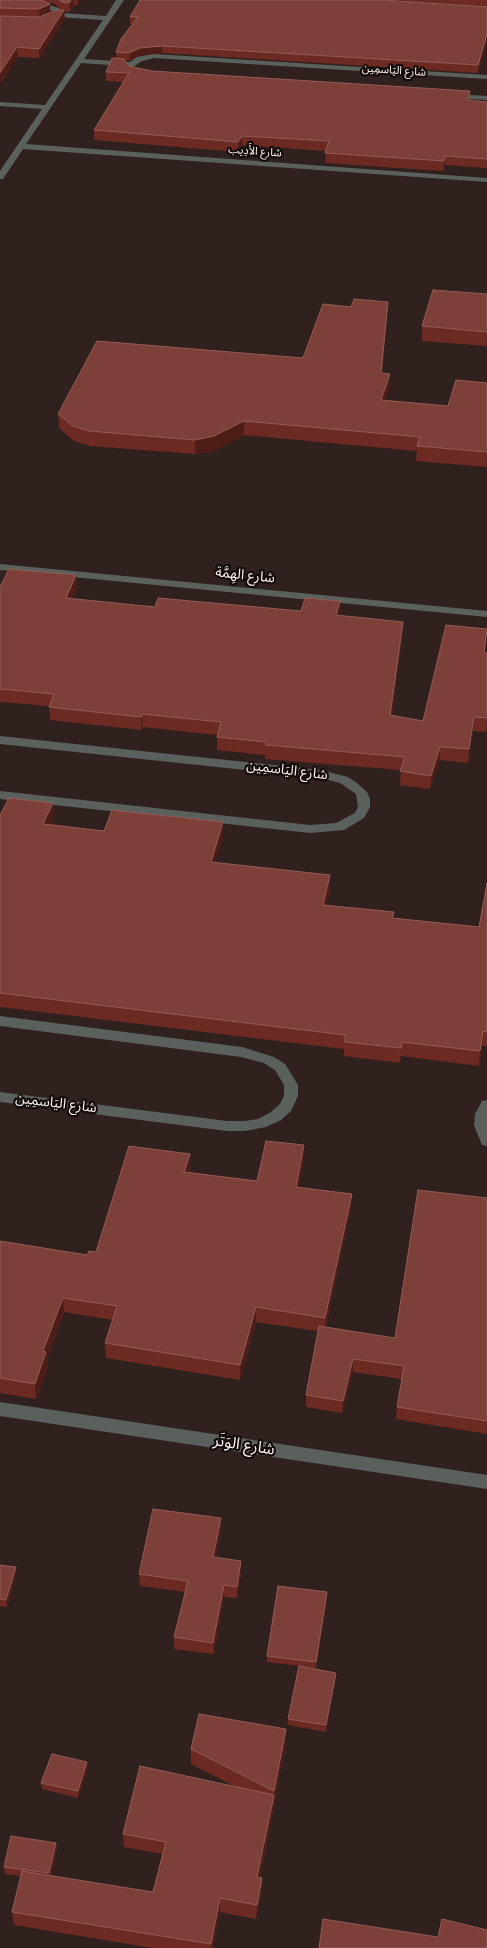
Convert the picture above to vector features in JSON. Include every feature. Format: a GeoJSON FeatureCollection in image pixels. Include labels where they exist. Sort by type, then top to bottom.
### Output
{"type":"FeatureCollection","features":[{"type":"Feature","properties":{"kind":"street"},"geometry":{"type":"LineString","coordinates":[[0,177],[120,0]]}},
{"type":"Feature","properties":{"kind":"street"},"geometry":{"type":"LineString","coordinates":[[0,2],[48,7],[56,10],[57,15]]}},
{"type":"Feature","properties":{"kind":"street"},"geometry":{"type":"LineString","coordinates":[[40,22],[57,15],[106,18]]}},
{"type":"Feature","properties":{"kind":"street","name":"شارع اليَاسمِين"},"geometry":{"type":"LineString","coordinates":[[77,61],[130,64],[140,59],[154,56],[300,69],[487,77]]}},
{"type":"Feature","properties":{"kind":"street","name":"شارع اليَاسمِين"},"geometry":{"type":"LineString","coordinates":[[130,64],[130,68],[133,71],[152,76]]}},
{"type":"Feature","properties":{"kind":"street"},"geometry":{"type":"LineString","coordinates":[[448,96],[487,98]]}},
{"type":"Feature","properties":{"kind":"street"},"geometry":{"type":"LineString","coordinates":[[0,104],[47,106]]}},
{"type":"Feature","properties":{"kind":"street","name":"شارع الأَدِيب"},"geometry":{"type":"LineString","coordinates":[[21,146],[487,180]]}},
{"type":"Feature","properties":{"kind":"street","name":"شارع الهِمَّة"},"geometry":{"type":"LineString","coordinates":[[0,567],[487,614]]}},
{"type":"Feature","properties":{"kind":"street","name":"شارع اليَاسمِين"},"geometry":{"type":"LineString","coordinates":[[0,740],[321,774],[344,780],[353,786],[364,799],[364,807],[360,815],[339,827],[310,830],[0,794]]}},
{"type":"Feature","properties":{"kind":"street","name":"شارع اليَاسمِين"},"geometry":{"type":"LineString","coordinates":[[0,1021],[242,1052],[269,1060],[280,1067],[291,1085],[291,1096],[286,1107],[276,1116],[261,1123],[245,1126],[227,1126],[0,1097]]}},
{"type":"Feature","properties":{"kind":"street"},"geometry":{"type":"LineString","coordinates":[[487,1105],[482,1114],[481,1125],[487,1141]]}},
{"type":"Feature","properties":{"kind":"street","name":"شارع الوَتَر"},"geometry":{"type":"LineString","coordinates":[[0,1409],[487,1482]]}},
{"type":"Feature","properties":{"kind":"building"},"geometry":{"type":"Polygon","coordinates":[[[0,0],[41,0],[50,4],[39,9],[0,8],[0,0]]]}},
{"type":"Feature","properties":{"kind":"building"},"geometry":{"type":"Polygon","coordinates":[[[60,0],[71,0],[69,3],[61,2],[60,0]]]}},
{"type":"Feature","properties":{"kind":"building"},"geometry":{"type":"Polygon","coordinates":[[[140,0],[383,0],[487,7],[487,34],[478,65],[162,46],[140,48],[129,53],[116,52],[121,39],[138,17],[130,17],[140,0]]]}},
{"type":"Feature","properties":{"kind":"building"},"geometry":{"type":"Polygon","coordinates":[[[57,10],[64,10],[39,49],[17,47],[0,73],[0,16],[39,17],[57,10]]]}},
{"type":"Feature","properties":{"kind":"building"},"geometry":{"type":"Polygon","coordinates":[[[112,58],[124,59],[129,66],[152,71],[470,91],[468,100],[487,102],[487,159],[445,156],[444,161],[325,153],[329,141],[242,136],[238,142],[94,130],[129,73],[106,72],[112,58]]]}},
{"type":"Feature","properties":{"kind":"building"},"geometry":{"type":"Polygon","coordinates":[[[433,290],[487,294],[487,332],[422,326],[433,290]]]}},
{"type":"Feature","properties":{"kind":"building"},"geometry":{"type":"Polygon","coordinates":[[[354,299],[388,302],[381,373],[390,374],[381,400],[448,406],[456,380],[487,383],[487,452],[417,446],[420,437],[244,421],[214,436],[195,440],[89,431],[73,426],[58,414],[97,341],[303,358],[323,304],[351,307],[354,299]]]}},
{"type":"Feature","properties":{"kind":"building"},"geometry":{"type":"Polygon","coordinates":[[[9,569],[76,575],[66,598],[155,607],[158,598],[301,611],[305,598],[340,601],[336,615],[403,622],[390,715],[423,721],[446,625],[487,629],[484,653],[487,653],[487,718],[474,717],[469,749],[440,747],[431,776],[400,771],[405,757],[266,745],[266,742],[217,737],[221,722],[142,714],[141,717],[49,707],[54,694],[0,689],[0,587],[9,569]]]}},
{"type":"Feature","properties":{"kind":"building"},"geometry":{"type":"Polygon","coordinates":[[[9,798],[53,803],[43,824],[104,831],[112,810],[223,822],[211,862],[330,875],[323,905],[394,912],[392,918],[479,927],[487,883],[487,1032],[483,1031],[480,1051],[402,1042],[401,1048],[345,1042],[345,1035],[0,993],[0,815],[9,798]]]}},
{"type":"Feature","properties":{"kind":"building"},"geometry":{"type":"Polygon","coordinates":[[[266,1141],[304,1145],[296,1187],[352,1194],[325,1318],[256,1307],[240,1365],[105,1343],[117,1306],[63,1298],[43,1351],[46,1352],[35,1384],[0,1378],[0,1241],[87,1255],[89,1251],[96,1252],[129,1146],[190,1154],[184,1172],[257,1181],[266,1141]]]}},
{"type":"Feature","properties":{"kind":"building"},"geometry":{"type":"Polygon","coordinates":[[[418,1190],[487,1198],[487,1421],[397,1407],[404,1366],[353,1359],[343,1401],[306,1395],[319,1326],[395,1338],[418,1190]]]}},
{"type":"Feature","properties":{"kind":"building"},"geometry":{"type":"Polygon","coordinates":[[[153,1509],[221,1518],[213,1557],[241,1561],[237,1587],[224,1585],[213,1643],[174,1637],[188,1581],[139,1574],[153,1509]]]}},
{"type":"Feature","properties":{"kind":"building"},"geometry":{"type":"Polygon","coordinates":[[[0,1565],[16,1567],[6,1600],[0,1599],[0,1565]]]}},
{"type":"Feature","properties":{"kind":"building"},"geometry":{"type":"Polygon","coordinates":[[[278,1586],[327,1592],[316,1662],[267,1656],[278,1586]]]}},
{"type":"Feature","properties":{"kind":"building"},"geometry":{"type":"Polygon","coordinates":[[[299,1666],[336,1673],[326,1725],[288,1719],[299,1666]]]}},
{"type":"Feature","properties":{"kind":"building"},"geometry":{"type":"Polygon","coordinates":[[[199,1714],[286,1729],[274,1791],[191,1749],[199,1714]]]}},
{"type":"Feature","properties":{"kind":"building"},"geometry":{"type":"Polygon","coordinates":[[[52,1754],[87,1762],[78,1791],[41,1783],[52,1754]]]}},
{"type":"Feature","properties":{"kind":"building"},"geometry":{"type":"Polygon","coordinates":[[[140,1766],[274,1795],[257,1877],[262,1878],[257,1905],[220,1898],[211,1944],[12,1912],[22,1871],[153,1892],[166,1842],[123,1834],[140,1766]]]}},
{"type":"Feature","properties":{"kind":"building"},"geometry":{"type":"Polygon","coordinates":[[[11,1836],[56,1843],[49,1873],[4,1867],[11,1836]]]}},
{"type":"Feature","properties":{"kind":"building"},"geometry":{"type":"Polygon","coordinates":[[[323,1919],[438,1937],[442,1919],[487,1930],[487,1945],[486,1948],[319,1948],[323,1919]]]}}]}
